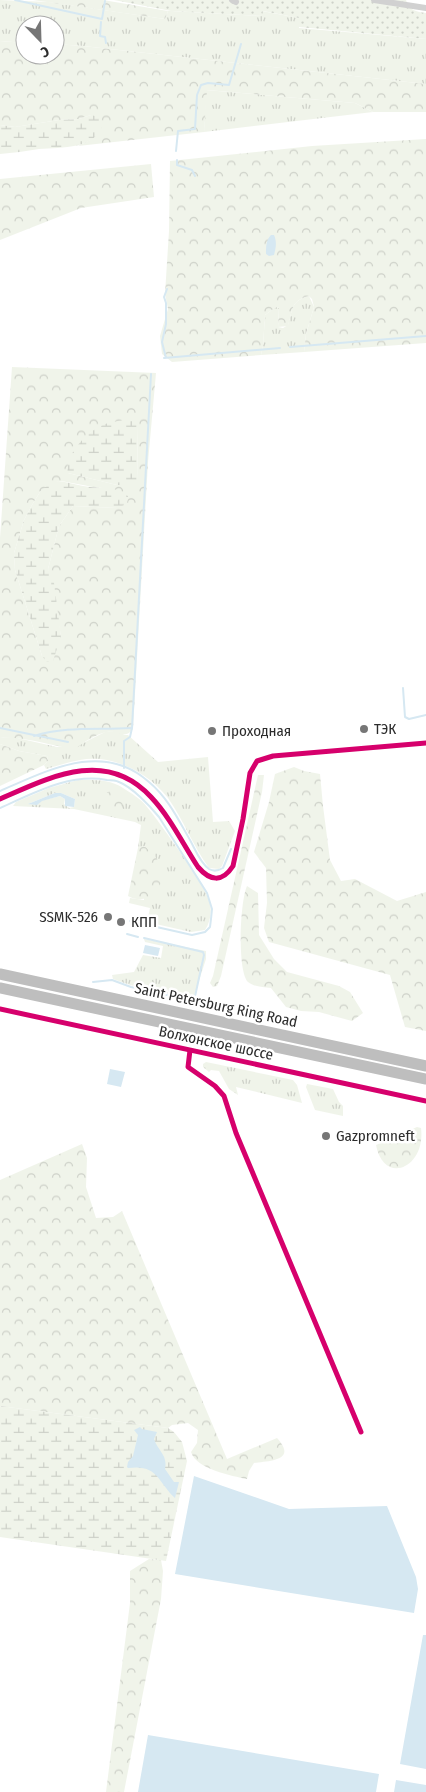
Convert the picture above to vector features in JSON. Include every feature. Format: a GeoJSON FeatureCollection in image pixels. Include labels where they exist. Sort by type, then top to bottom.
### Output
{"type":"FeatureCollection","features":[{"type":"Feature","properties":{"kind":"highway","name":"Saint Petersburg Ring Road"},"geometry":{"type":"LineString","coordinates":[[0,974],[426,1066]]}},
{"type":"Feature","properties":{"kind":"highway","name":"Saint Petersburg Ring Road"},"geometry":{"type":"LineString","coordinates":[[0,988],[426,1079]]}},
{"type":"Feature","properties":{"kind":"street"},"geometry":{"type":"LineString","coordinates":[[374,0],[426,8]]}},
{"type":"Feature","properties":{"kind":"street"},"geometry":{"type":"LineString","coordinates":[[0,799],[53,777],[80,770],[99,770],[119,775],[142,788],[153,798],[198,867],[205,875],[217,878],[229,873],[233,866],[250,773],[258,761],[273,756],[426,742]]}},
{"type":"Feature","properties":{"kind":"street","name":"Волхонское шоссе"},"geometry":{"type":"LineString","coordinates":[[0,1009],[426,1101]]}},
{"type":"Feature","properties":{"kind":"street"},"geometry":{"type":"LineString","coordinates":[[190,1050],[188,1067],[215,1086],[224,1096],[236,1133],[361,1432]]}},
{"type":"Feature","properties":{"kind":"green space"},"geometry":{"type":"Polygon","coordinates":[[[0,0],[49,2],[165,19],[168,11],[262,16],[262,11],[299,18],[299,28],[426,39],[426,84],[65,45],[65,15],[15,15],[15,42],[0,41],[0,0]]]}},
{"type":"Feature","properties":{"kind":"green space"},"geometry":{"type":"Polygon","coordinates":[[[33,0],[103,0],[168,11],[165,19],[33,0]]]}},
{"type":"Feature","properties":{"kind":"green space"},"geometry":{"type":"Polygon","coordinates":[[[114,0],[406,0],[413,10],[426,13],[426,39],[299,27],[299,18],[263,11],[262,16],[171,11],[114,0]]]}},
{"type":"Feature","properties":{"kind":"green space"},"geometry":{"type":"Polygon","coordinates":[[[0,41],[15,42],[15,65],[65,65],[65,45],[426,84],[426,112],[373,112],[355,103],[207,90],[204,132],[78,146],[90,140],[91,115],[79,119],[15,127],[0,125],[0,41]]]}},
{"type":"Feature","properties":{"kind":"green space"},"geometry":{"type":"Polygon","coordinates":[[[206,90],[355,103],[373,112],[204,132],[206,90]]]}},
{"type":"Feature","properties":{"kind":"green space"},"geometry":{"type":"Polygon","coordinates":[[[91,115],[99,117],[103,123],[99,132],[86,143],[68,147],[0,154],[0,125],[15,127],[79,119],[91,115]]]}},
{"type":"Feature","properties":{"kind":"green space"},"geometry":{"type":"Polygon","coordinates":[[[426,139],[426,343],[304,352],[306,334],[314,307],[309,296],[295,303],[288,326],[278,327],[279,308],[276,307],[265,315],[261,355],[172,362],[162,354],[160,336],[168,309],[165,294],[169,231],[170,161],[312,146],[426,139]]]}},
{"type":"Feature","properties":{"kind":"green space"},"geometry":{"type":"Polygon","coordinates":[[[151,164],[154,197],[81,208],[0,240],[0,179],[151,164]]]}},
{"type":"Feature","properties":{"kind":"green space"},"geometry":{"type":"Polygon","coordinates":[[[309,296],[314,307],[306,334],[304,352],[261,355],[265,315],[276,307],[279,308],[278,327],[283,328],[288,325],[295,303],[309,296]]]}},
{"type":"Feature","properties":{"kind":"green space"},"geometry":{"type":"Polygon","coordinates":[[[12,367],[156,373],[148,462],[133,729],[127,734],[103,733],[75,749],[28,740],[0,738],[0,538],[12,367]],[[138,426],[91,432],[78,447],[68,473],[117,485],[137,481],[138,426]],[[58,481],[40,492],[32,505],[24,520],[14,553],[15,570],[42,656],[61,636],[48,569],[59,526],[73,506],[117,508],[102,488],[58,481]]]}},
{"type":"Feature","properties":{"kind":"green space"},"geometry":{"type":"Polygon","coordinates":[[[128,420],[135,421],[138,426],[137,481],[134,485],[117,485],[68,473],[72,454],[86,436],[105,424],[128,420]]]}},
{"type":"Feature","properties":{"kind":"green space"},"geometry":{"type":"Polygon","coordinates":[[[58,481],[115,489],[128,496],[127,504],[117,508],[73,506],[59,526],[48,569],[54,583],[61,636],[53,661],[47,662],[42,656],[15,570],[14,553],[24,520],[32,505],[40,492],[49,484],[58,481]]]}},
{"type":"Feature","properties":{"kind":"green space"},"geometry":{"type":"Polygon","coordinates":[[[116,731],[128,735],[158,762],[208,757],[213,822],[229,821],[235,831],[222,866],[219,869],[209,868],[168,798],[140,773],[117,763],[92,759],[46,769],[44,765],[48,761],[47,756],[19,751],[0,744],[0,738],[13,737],[57,747],[83,743],[105,732],[116,731]]]}},
{"type":"Feature","properties":{"kind":"green space"},"geometry":{"type":"Polygon","coordinates":[[[0,744],[19,751],[47,756],[48,761],[44,765],[0,786],[0,744]]]}},
{"type":"Feature","properties":{"kind":"green space"},"geometry":{"type":"Polygon","coordinates":[[[294,767],[320,774],[330,860],[341,881],[355,879],[397,901],[426,892],[426,1031],[405,1027],[390,975],[269,942],[264,928],[267,903],[266,868],[254,852],[275,774],[294,767]]]}},
{"type":"Feature","properties":{"kind":"green space"},"geometry":{"type":"Polygon","coordinates":[[[258,775],[264,775],[262,792],[221,976],[217,986],[213,987],[210,983],[258,775]]]}},
{"type":"Feature","properties":{"kind":"green space"},"geometry":{"type":"Polygon","coordinates":[[[78,780],[102,781],[118,785],[142,801],[168,835],[203,887],[211,911],[205,930],[191,932],[147,922],[150,908],[129,903],[130,898],[144,900],[145,846],[138,848],[141,825],[135,822],[74,809],[13,806],[16,802],[49,788],[78,780]],[[55,793],[28,804],[60,796],[65,799],[64,804],[69,808],[74,807],[75,799],[61,793],[55,793]]]}},
{"type":"Feature","properties":{"kind":"green space"},"geometry":{"type":"Polygon","coordinates":[[[114,790],[121,793],[124,800],[121,807],[114,810],[107,807],[104,800],[107,793],[114,790]]]}},
{"type":"Feature","properties":{"kind":"green space"},"geometry":{"type":"Polygon","coordinates":[[[144,846],[160,865],[161,882],[154,894],[142,899],[135,899],[128,896],[138,848],[144,846]]]}},
{"type":"Feature","properties":{"kind":"green space"},"geometry":{"type":"Polygon","coordinates":[[[247,886],[258,893],[259,935],[274,959],[287,972],[339,986],[350,992],[363,1013],[352,1021],[319,1012],[301,1011],[286,1007],[271,988],[256,986],[248,982],[242,964],[241,951],[241,920],[247,886]]]}},
{"type":"Feature","properties":{"kind":"green space"},"geometry":{"type":"Polygon","coordinates":[[[144,939],[206,951],[206,959],[193,999],[130,985],[113,979],[112,975],[134,972],[143,955],[161,958],[163,946],[145,942],[144,939]]]}},
{"type":"Feature","properties":{"kind":"green space"},"geometry":{"type":"Polygon","coordinates":[[[206,1062],[293,1080],[297,1085],[302,1103],[236,1087],[238,1095],[229,1089],[219,1071],[211,1070],[209,1072],[203,1067],[203,1064],[206,1062]]]}},
{"type":"Feature","properties":{"kind":"green space"},"geometry":{"type":"Polygon","coordinates":[[[307,1084],[333,1089],[343,1106],[343,1116],[315,1110],[306,1087],[307,1084]]]}},
{"type":"Feature","properties":{"kind":"green space"},"geometry":{"type":"Polygon","coordinates":[[[417,1127],[421,1128],[421,1142],[411,1162],[403,1167],[395,1168],[387,1165],[380,1158],[376,1145],[417,1127]]]}},
{"type":"Feature","properties":{"kind":"green space"},"geometry":{"type":"Polygon","coordinates":[[[82,1144],[87,1158],[86,1187],[96,1218],[113,1217],[122,1211],[227,1459],[277,1438],[283,1446],[283,1455],[279,1458],[254,1463],[247,1479],[215,1471],[194,1458],[191,1452],[197,1443],[198,1430],[188,1423],[172,1425],[168,1428],[0,1406],[0,1180],[82,1144]]]}},
{"type":"Feature","properties":{"kind":"green space"},"geometry":{"type":"Polygon","coordinates":[[[0,1406],[168,1428],[174,1432],[182,1442],[187,1461],[166,1561],[0,1537],[0,1406]]]}},
{"type":"Feature","properties":{"kind":"green space"},"geometry":{"type":"Polygon","coordinates":[[[149,1559],[161,1560],[163,1571],[161,1599],[124,1792],[106,1792],[130,1603],[130,1571],[149,1559]]]}},
{"type":"Feature","properties":{"kind":"shaded area"},"geometry":{"type":"Polygon","coordinates":[[[271,235],[274,235],[276,247],[274,255],[269,256],[266,254],[266,246],[271,235]]]}},
{"type":"Feature","properties":{"kind":"shaded area"},"geometry":{"type":"Polygon","coordinates":[[[55,793],[61,793],[75,799],[74,807],[65,806],[65,799],[60,796],[42,801],[37,805],[28,804],[55,793]]]}},
{"type":"Feature","properties":{"kind":"shaded area"},"geometry":{"type":"Polygon","coordinates":[[[145,945],[160,948],[158,956],[143,953],[145,945]]]}},
{"type":"Feature","properties":{"kind":"shaded area"},"geometry":{"type":"Polygon","coordinates":[[[110,1069],[125,1072],[121,1087],[107,1084],[110,1069]]]}},
{"type":"Feature","properties":{"kind":"shaded area"},"geometry":{"type":"Polygon","coordinates":[[[140,1427],[157,1432],[154,1439],[164,1457],[165,1469],[174,1482],[179,1482],[175,1498],[151,1471],[138,1467],[127,1467],[128,1462],[133,1456],[138,1435],[134,1430],[140,1427]]]}},
{"type":"Feature","properties":{"kind":"shaded area"},"geometry":{"type":"Polygon","coordinates":[[[194,1476],[289,1509],[387,1506],[416,1577],[418,1589],[414,1613],[175,1574],[194,1476]]]}},
{"type":"Feature","properties":{"kind":"shaded area"},"geometry":{"type":"Polygon","coordinates":[[[423,1635],[426,1635],[426,1769],[400,1764],[423,1635]]]}},
{"type":"Feature","properties":{"kind":"shaded area"},"geometry":{"type":"Polygon","coordinates":[[[148,1735],[379,1774],[376,1792],[138,1792],[148,1735]]]}},
{"type":"Feature","properties":{"kind":"shaded area"},"geometry":{"type":"Polygon","coordinates":[[[396,1780],[426,1785],[426,1792],[394,1792],[396,1780]]]}},
{"type":"Feature","properties":{"kind":"waterway"},"geometry":{"type":"LineString","coordinates":[[15,0],[102,19],[105,1]]}},
{"type":"Feature","properties":{"kind":"waterway"},"geometry":{"type":"LineString","coordinates":[[101,22],[100,36],[105,37],[106,43]]}},
{"type":"Feature","properties":{"kind":"waterway"},"geometry":{"type":"LineString","coordinates":[[176,151],[178,131],[195,129],[197,95],[201,85],[208,83],[229,85],[241,44]]}},
{"type":"Feature","properties":{"kind":"waterway"},"geometry":{"type":"LineString","coordinates":[[177,160],[177,165],[192,170],[195,176]]}},
{"type":"Feature","properties":{"kind":"waterway"},"geometry":{"type":"LineString","coordinates":[[166,358],[162,342],[166,324],[166,303],[164,297],[167,289]]}},
{"type":"Feature","properties":{"kind":"waterway"},"geometry":{"type":"LineString","coordinates":[[290,347],[426,336]]}},
{"type":"Feature","properties":{"kind":"waterway"},"geometry":{"type":"LineString","coordinates":[[164,358],[280,348]]}},
{"type":"Feature","properties":{"kind":"waterway"},"geometry":{"type":"LineString","coordinates":[[124,768],[124,741],[130,737],[132,728],[151,374]]}},
{"type":"Feature","properties":{"kind":"waterway"},"geometry":{"type":"LineString","coordinates":[[403,688],[405,717],[409,719],[426,715]]}},
{"type":"Feature","properties":{"kind":"waterway"},"geometry":{"type":"LineString","coordinates":[[0,728],[68,742]]}},
{"type":"Feature","properties":{"kind":"waterway"},"geometry":{"type":"LineString","coordinates":[[34,736],[70,730],[131,728]]}},
{"type":"Feature","properties":{"kind":"waterway"},"geometry":{"type":"LineString","coordinates":[[0,791],[37,775],[75,763],[94,761],[113,763],[131,770],[156,788],[177,817],[200,860],[209,869],[216,871],[223,868],[231,849]]}},
{"type":"Feature","properties":{"kind":"waterway"},"geometry":{"type":"LineString","coordinates":[[0,808],[52,786],[79,779],[114,780],[135,792],[159,817],[207,893],[212,909],[210,927],[205,932],[192,935],[130,921]]}},
{"type":"Feature","properties":{"kind":"waterway"},"geometry":{"type":"LineString","coordinates":[[127,934],[138,937]]}},
{"type":"Feature","properties":{"kind":"waterway"},"geometry":{"type":"LineString","coordinates":[[93,982],[112,980],[131,987],[194,1001],[204,955],[203,952],[144,938]]}},
{"type":"Feature","properties":{"kind":"cycle path"},"geometry":{"type":"LineString","coordinates":[[0,799],[38,783],[77,771],[97,770],[115,774],[134,782],[151,797],[170,822],[202,872],[216,878],[225,875],[233,866],[250,773],[257,761],[273,756],[426,743]]}},
{"type":"Feature","properties":{"kind":"cycle path"},"geometry":{"type":"LineString","coordinates":[[0,1009],[426,1101]]}},
{"type":"Feature","properties":{"kind":"cycle path"},"geometry":{"type":"LineString","coordinates":[[190,1050],[188,1067],[215,1086],[224,1096],[236,1133],[361,1432]]}},
{"type":"Feature","properties":{"kind":"place","name":"ТЭК"},"geometry":{"type":"Point","coordinates":[364,729]}},
{"type":"Feature","properties":{"kind":"place","name":"Проходная"},"geometry":{"type":"Point","coordinates":[212,731]}},
{"type":"Feature","properties":{"kind":"place","name":"SSMK-526"},"geometry":{"type":"Point","coordinates":[108,917]}},
{"type":"Feature","properties":{"kind":"place","name":"КПП"},"geometry":{"type":"Point","coordinates":[121,922]}},
{"type":"Feature","properties":{"kind":"place","name":"Gazpromneft"},"geometry":{"type":"Point","coordinates":[326,1136]}}]}
